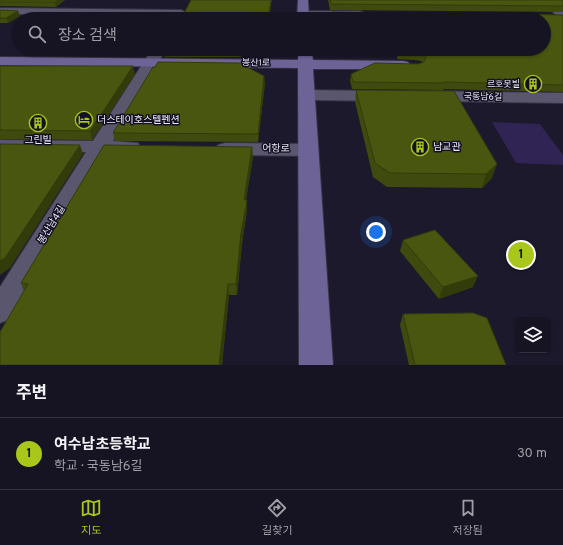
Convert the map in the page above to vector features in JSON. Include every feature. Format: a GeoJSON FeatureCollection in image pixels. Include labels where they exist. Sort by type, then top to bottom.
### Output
{"type":"FeatureCollection","features":[{"type":"Feature","properties":{"kind":"street"},"geometry":{"type":"LineString","coordinates":[[303,0],[303,12]]}},
{"type":"Feature","properties":{"kind":"street"},"geometry":{"type":"LineString","coordinates":[[542,0],[563,16]]}},
{"type":"Feature","properties":{"kind":"street"},"geometry":{"type":"LineString","coordinates":[[0,11],[90,12]]}},
{"type":"Feature","properties":{"kind":"street"},"geometry":{"type":"LineString","coordinates":[[551,16],[563,16]]}},
{"type":"Feature","properties":{"kind":"street","name":"봉산1로"},"geometry":{"type":"LineString","coordinates":[[0,61],[155,56],[305,56],[416,65]]}},
{"type":"Feature","properties":{"kind":"street","name":"봉산남4길"},"geometry":{"type":"LineString","coordinates":[[2,306],[155,56]]}},
{"type":"Feature","properties":{"kind":"street"},"geometry":{"type":"LineString","coordinates":[[305,56],[316,365]]}},
{"type":"Feature","properties":{"kind":"street","name":"국동남6길"},"geometry":{"type":"LineString","coordinates":[[306,95],[563,98]]}},
{"type":"Feature","properties":{"kind":"street"},"geometry":{"type":"LineString","coordinates":[[0,146],[146,148]]}},
{"type":"Feature","properties":{"kind":"street","name":"어항로"},"geometry":{"type":"LineString","coordinates":[[208,148],[308,150]]}},
{"type":"Feature","properties":{"kind":"shaded area"},"geometry":{"type":"Polygon","coordinates":[[[492,122],[540,124],[563,155],[563,165],[516,163],[492,122]]]}},
{"type":"Feature","properties":{"kind":"building"},"geometry":{"type":"Polygon","coordinates":[[[0,0],[58,0],[55,2],[0,2],[0,0]]]}},
{"type":"Feature","properties":{"kind":"building"},"geometry":{"type":"Polygon","coordinates":[[[191,0],[271,0],[269,12],[185,12],[191,0]]]}},
{"type":"Feature","properties":{"kind":"building"},"geometry":{"type":"Polygon","coordinates":[[[330,0],[563,0],[563,6],[331,4],[330,0]]]}},
{"type":"Feature","properties":{"kind":"building"},"geometry":{"type":"Polygon","coordinates":[[[0,10],[18,11],[12,12],[12,14],[6,18],[0,18],[0,10]]]}},
{"type":"Feature","properties":{"kind":"building"},"geometry":{"type":"Polygon","coordinates":[[[551,15],[563,15],[563,85],[444,82],[445,83],[353,82],[351,74],[375,63],[418,64],[424,62],[425,56],[551,56],[551,15]]]}},
{"type":"Feature","properties":{"kind":"building"},"geometry":{"type":"Polygon","coordinates":[[[158,62],[239,63],[264,76],[258,134],[113,133],[153,67],[155,67],[158,62]]]}},
{"type":"Feature","properties":{"kind":"building"},"geometry":{"type":"Polygon","coordinates":[[[0,66],[133,66],[90,131],[0,130],[0,66]]]}},
{"type":"Feature","properties":{"kind":"building","name":"남교관"},"geometry":{"type":"Polygon","coordinates":[[[356,90],[454,91],[497,164],[486,174],[390,173],[375,163],[356,90]]]}},
{"type":"Feature","properties":{"kind":"building"},"geometry":{"type":"Polygon","coordinates":[[[0,144],[80,145],[5,258],[0,261],[0,144]]]}},
{"type":"Feature","properties":{"kind":"building"},"geometry":{"type":"Polygon","coordinates":[[[104,145],[252,147],[244,200],[247,200],[241,233],[236,284],[228,284],[219,365],[0,365],[0,332],[28,284],[21,283],[104,145]]]}},
{"type":"Feature","properties":{"kind":"building"},"geometry":{"type":"Polygon","coordinates":[[[435,230],[478,276],[443,287],[403,240],[435,230]]]}},
{"type":"Feature","properties":{"kind":"building"},"geometry":{"type":"Polygon","coordinates":[[[473,313],[487,318],[506,365],[415,365],[403,314],[473,313]]]}},
{"type":"Feature","properties":{"kind":"place","name":"르호봇빌"},"geometry":{"type":"Point","coordinates":[533,84]}},
{"type":"Feature","properties":{"kind":"place","name":"더스테이호스텔펜션"},"geometry":{"type":"Point","coordinates":[84,120]}},
{"type":"Feature","properties":{"kind":"place","name":"그린빌"},"geometry":{"type":"Point","coordinates":[38,123]}},
{"type":"Feature","properties":{"kind":"place","name":"남교관"},"geometry":{"type":"Point","coordinates":[420,147]}},
{"type":"Feature","properties":{"kind":"place","name":"여수남초등학교"},"geometry":{"type":"Point","coordinates":[521,255]}}]}
